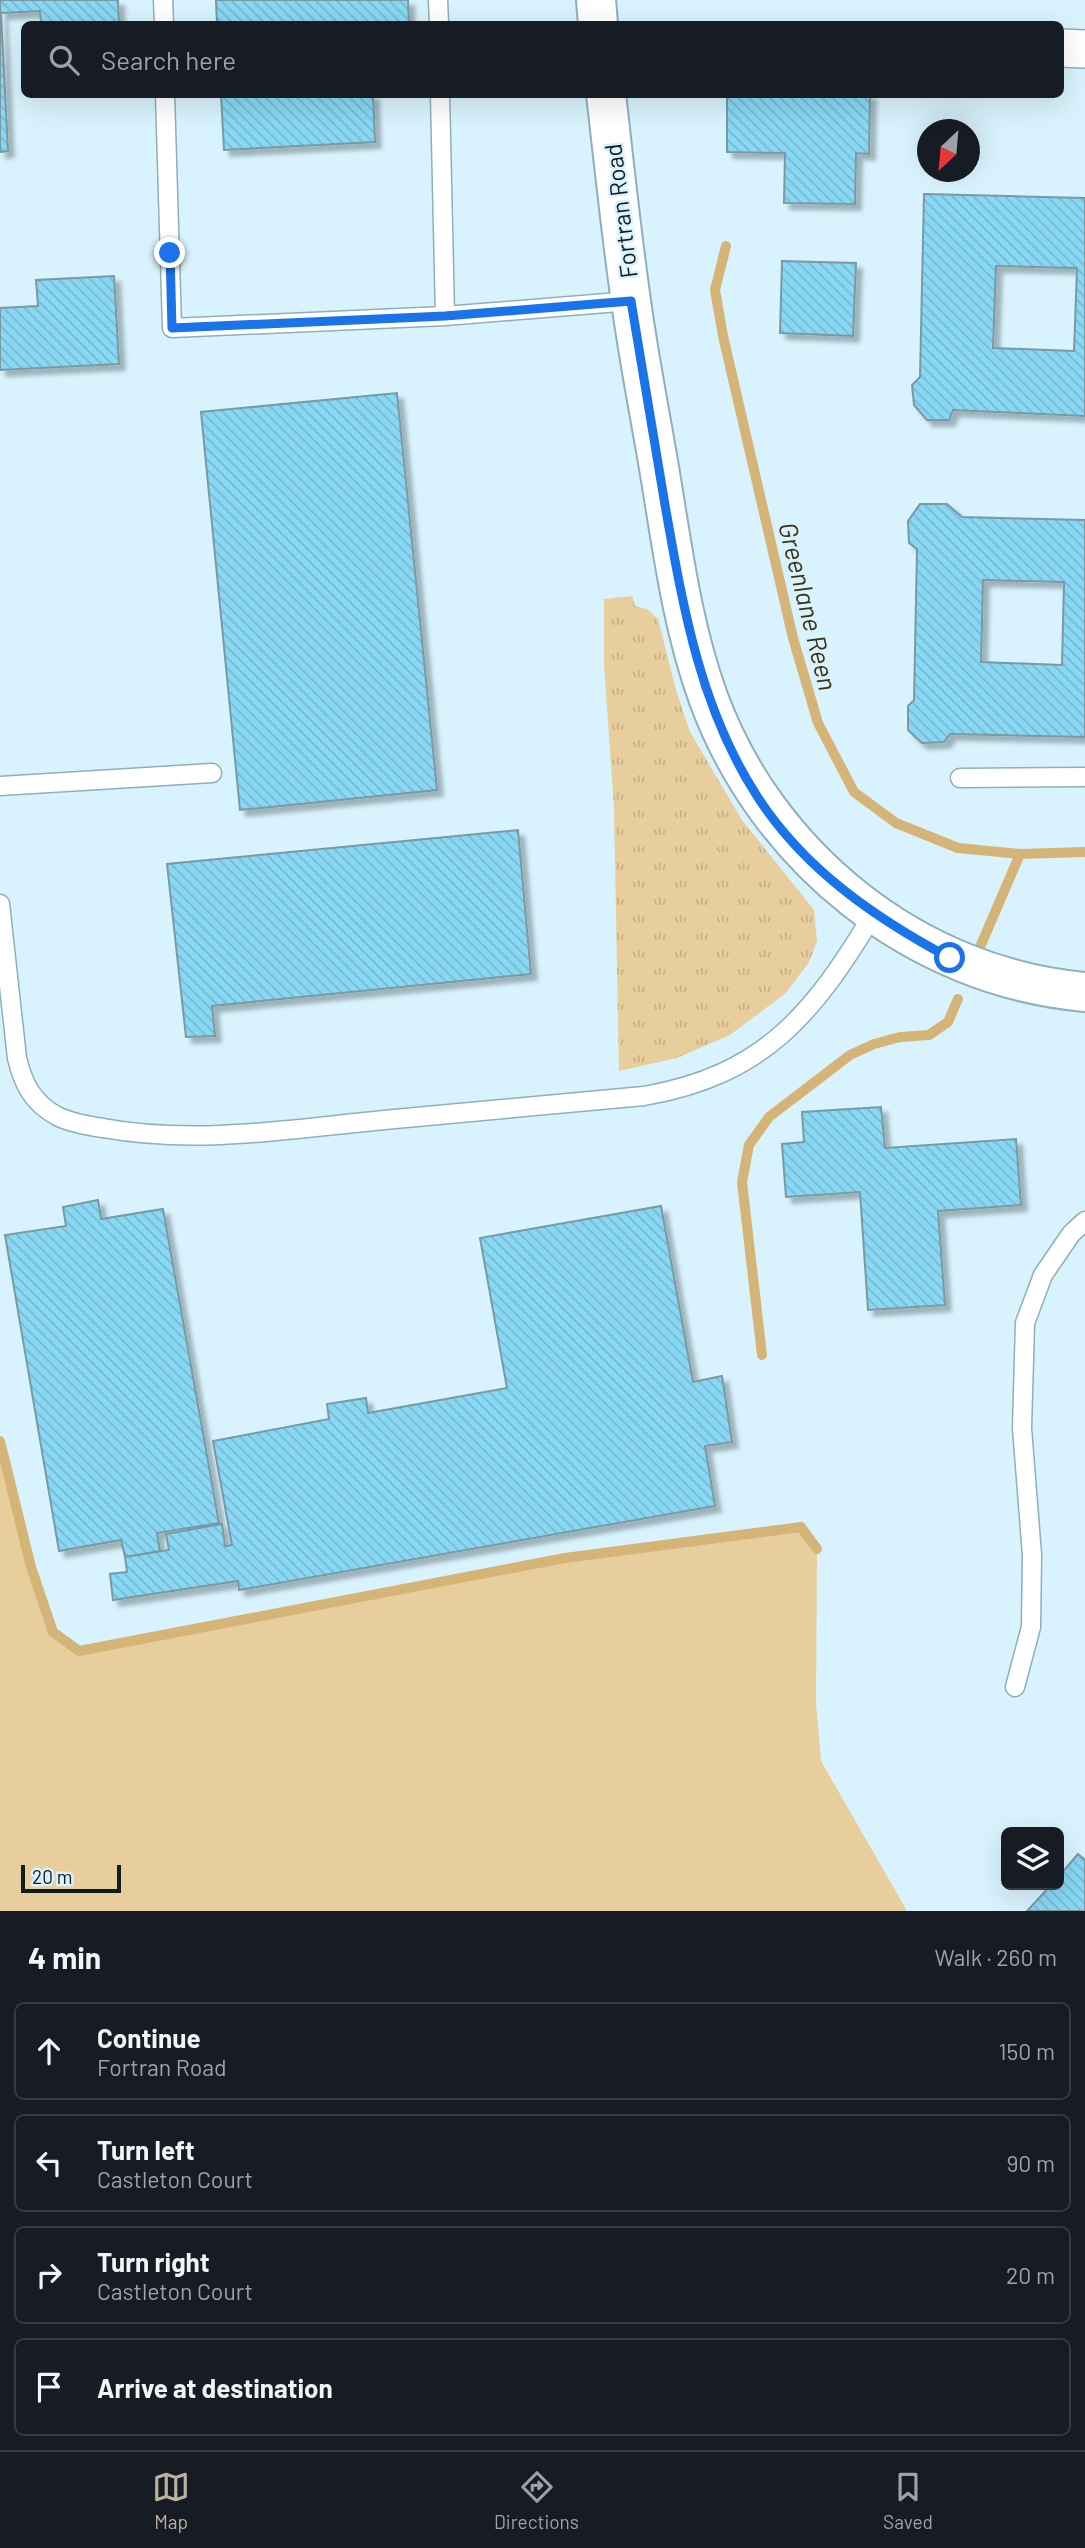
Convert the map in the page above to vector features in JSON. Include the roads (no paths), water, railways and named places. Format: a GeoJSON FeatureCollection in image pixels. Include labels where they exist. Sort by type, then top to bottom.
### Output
{"type":"FeatureCollection","features":[{"type":"Feature","properties":{"kind":"street"},"geometry":{"type":"LineString","coordinates":[[596,0],[598,21]]}},
{"type":"Feature","properties":{"kind":"street"},"geometry":{"type":"LineString","coordinates":[[1064,48],[1085,49]]}},
{"type":"Feature","properties":{"kind":"street","name":"Fortran Road"},"geometry":{"type":"LineString","coordinates":[[606,98],[631,301],[677,574],[692,645],[708,698],[729,746],[766,808],[791,841],[832,881],[874,913],[950,958],[1002,977],[1085,992]]}},
{"type":"Feature","properties":{"kind":"lane"},"geometry":{"type":"LineString","coordinates":[[163,0],[163,21]]}},
{"type":"Feature","properties":{"kind":"lane"},"geometry":{"type":"LineString","coordinates":[[438,0],[439,21]]}},
{"type":"Feature","properties":{"kind":"lane"},"geometry":{"type":"LineString","coordinates":[[165,98],[172,328],[445,316],[631,301]]}},
{"type":"Feature","properties":{"kind":"lane"},"geometry":{"type":"LineString","coordinates":[[440,98],[445,316]]}},
{"type":"Feature","properties":{"kind":"lane"},"geometry":{"type":"LineString","coordinates":[[0,786],[212,773]]}},
{"type":"Feature","properties":{"kind":"lane"},"geometry":{"type":"LineString","coordinates":[[960,778],[1085,777]]}},
{"type":"Feature","properties":{"kind":"lane"},"geometry":{"type":"LineString","coordinates":[[0,904],[17,1058],[22,1081],[37,1102],[59,1117],[90,1126],[122,1132],[187,1136],[264,1132],[644,1096],[712,1079],[757,1054],[789,1028],[831,982],[874,913]]}},
{"type":"Feature","properties":{"kind":"lane"},"geometry":{"type":"LineString","coordinates":[[1015,1687],[1031,1627],[1032,1555],[1022,1428],[1025,1323],[1043,1275],[1071,1234],[1085,1221]]}},
{"type":"Feature","properties":{"kind":"waterway","name":"Greenlane Reen"},"geometry":{"type":"LineString","coordinates":[[726,246],[715,290],[723,336],[793,638],[818,723],[854,792],[896,823],[958,848],[1020,854],[980,947]]}},
{"type":"Feature","properties":{"kind":"waterway","name":"Greenlane Reen"},"geometry":{"type":"LineString","coordinates":[[1020,854],[1085,852]]}},
{"type":"Feature","properties":{"kind":"waterway","name":"Greenlane Reen"},"geometry":{"type":"LineString","coordinates":[[762,1355],[742,1182],[749,1145],[769,1117],[850,1055],[874,1044],[900,1037],[929,1035],[948,1022],[958,999]]}},
{"type":"Feature","properties":{"kind":"waterway"},"geometry":{"type":"LineString","coordinates":[[0,1441],[31,1567],[53,1632],[79,1651],[565,1558],[801,1527],[817,1549]]}}]}
